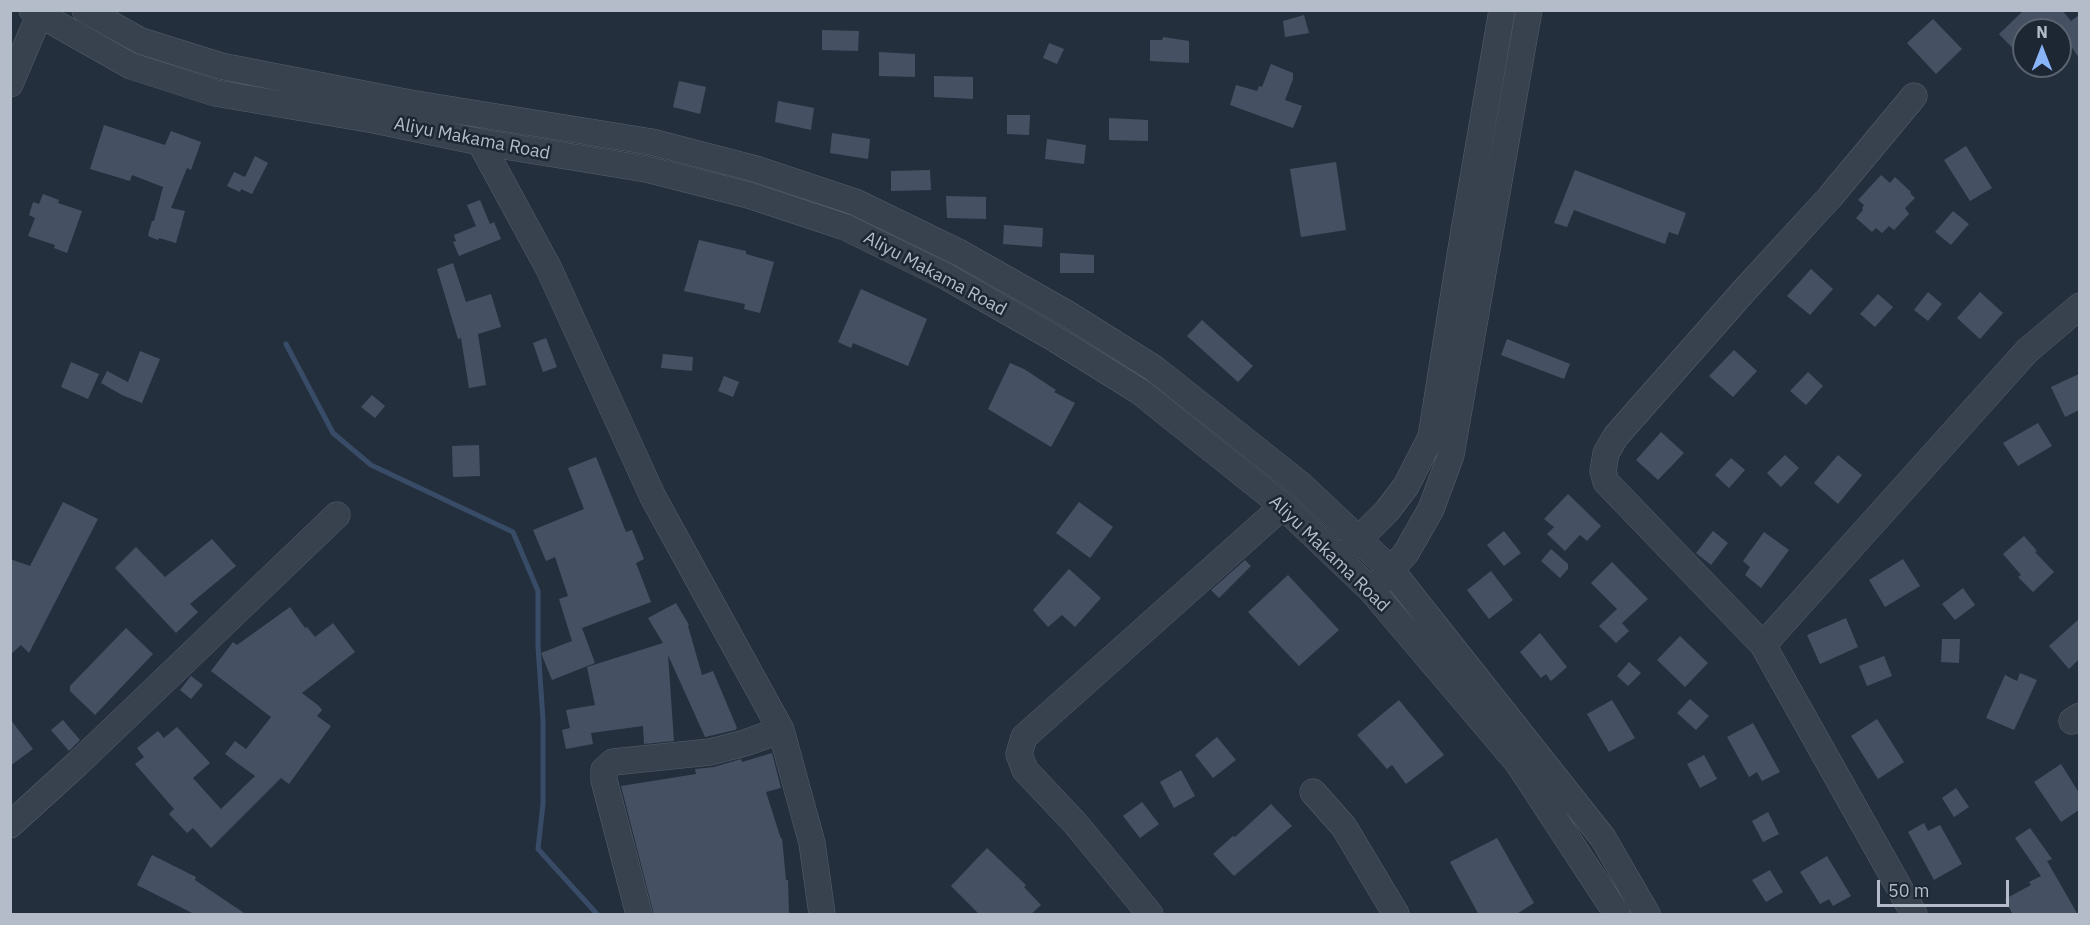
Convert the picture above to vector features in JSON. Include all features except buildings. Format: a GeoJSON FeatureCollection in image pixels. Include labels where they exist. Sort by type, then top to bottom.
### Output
{"type":"FeatureCollection","features":[{"type":"Feature","properties":{"kind":"street","name":"Aliyu Makama Road"},"geometry":{"type":"LineString","coordinates":[[85,10],[141,41],[221,66],[377,108],[407,115],[652,142],[756,168],[855,202],[970,258],[1066,313],[1155,369],[1301,485],[1391,570],[1604,838],[1647,915]]}},
{"type":"Feature","properties":{"kind":"street"},"geometry":{"type":"LineString","coordinates":[[1339,558],[1387,511],[1406,486],[1431,437],[1502,10]]}},
{"type":"Feature","properties":{"kind":"street"},"geometry":{"type":"LineString","coordinates":[[1372,591],[1406,553],[1431,510],[1451,455],[1529,10]]}},
{"type":"Feature","properties":{"kind":"street","name":"Aliyu Makama Road"},"geometry":{"type":"LineString","coordinates":[[35,13],[131,66],[215,93],[377,108]]}},
{"type":"Feature","properties":{"kind":"street"},"geometry":{"type":"LineString","coordinates":[[10,84],[35,13]]}},
{"type":"Feature","properties":{"kind":"street"},"geometry":{"type":"LineString","coordinates":[[1914,96],[1830,197],[1616,436],[1606,453],[1603,471],[1606,482],[1763,645],[1914,915]]}},
{"type":"Feature","properties":{"kind":"street","name":"Aliyu Makama Road"},"geometry":{"type":"LineString","coordinates":[[407,115],[480,142],[646,169],[748,195],[845,227],[947,277],[1052,337],[1139,391],[1283,506],[1372,591],[1518,763],[1617,915]]}},
{"type":"Feature","properties":{"kind":"street"},"geometry":{"type":"LineString","coordinates":[[480,142],[549,269],[653,497],[781,730],[812,843],[822,915]]}},
{"type":"Feature","properties":{"kind":"street"},"geometry":{"type":"LineString","coordinates":[[1763,645],[2026,351],[2079,306]]}},
{"type":"Feature","properties":{"kind":"street"},"geometry":{"type":"LineString","coordinates":[[1150,915],[1075,823],[1025,770],[1019,754],[1024,737],[1283,506]]}},
{"type":"Feature","properties":{"kind":"street"},"geometry":{"type":"LineString","coordinates":[[10,825],[77,764],[337,515]]}},
{"type":"Feature","properties":{"kind":"street"},"geometry":{"type":"LineString","coordinates":[[639,915],[604,780],[604,770],[613,762],[710,752],[781,730]]}},
{"type":"Feature","properties":{"kind":"street"},"geometry":{"type":"LineString","coordinates":[[1313,792],[1344,827],[1396,915]]}},
{"type":"Feature","properties":{"kind":"waterway"},"geometry":{"type":"LineString","coordinates":[[286,344],[333,433],[371,465],[513,532],[538,591],[538,646],[543,720],[543,804],[538,849],[597,914]]}}]}
